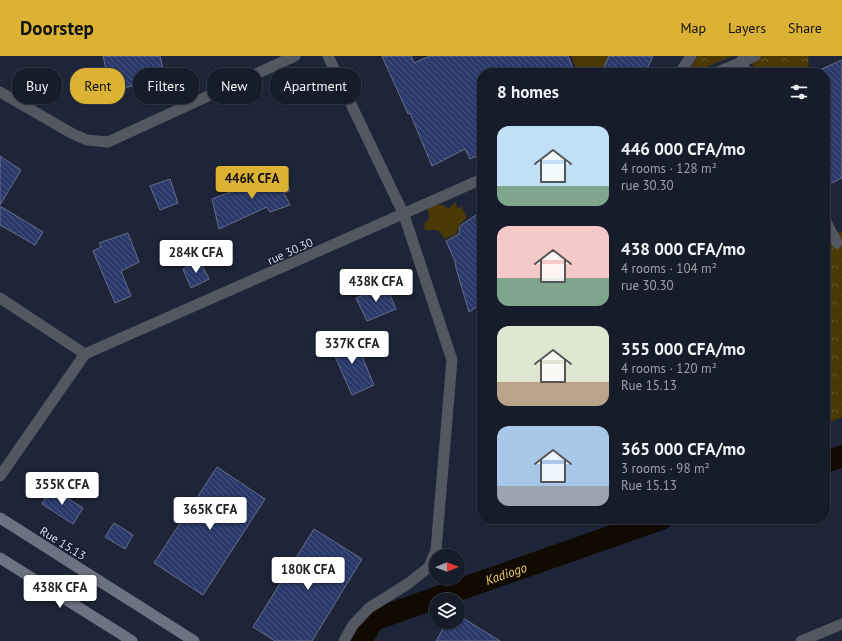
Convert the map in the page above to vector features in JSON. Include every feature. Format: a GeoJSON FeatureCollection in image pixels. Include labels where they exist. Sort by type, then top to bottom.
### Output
{"type":"FeatureCollection","features":[{"type":"Feature","properties":{"kind":"main road","name":"Rue 15.13"},"geometry":{"type":"LineString","coordinates":[[0,518],[194,641]]}},
{"type":"Feature","properties":{"kind":"main road"},"geometry":{"type":"LineString","coordinates":[[0,558],[132,641]]}},
{"type":"Feature","properties":{"kind":"street"},"geometry":{"type":"LineString","coordinates":[[0,92],[73,134],[87,140],[108,142],[295,56]]}},
{"type":"Feature","properties":{"kind":"street"},"geometry":{"type":"LineString","coordinates":[[328,56],[404,215],[452,360],[436,550],[430,567],[369,608],[353,625],[344,641]]}},
{"type":"Feature","properties":{"kind":"street"},"geometry":{"type":"LineString","coordinates":[[683,68],[691,56]]}},
{"type":"Feature","properties":{"kind":"street"},"geometry":{"type":"LineString","coordinates":[[726,68],[755,56]]}},
{"type":"Feature","properties":{"kind":"street"},"geometry":{"type":"LineString","coordinates":[[741,61],[745,68]]}},
{"type":"Feature","properties":{"kind":"street","name":"rue 30.30"},"geometry":{"type":"LineString","coordinates":[[85,354],[404,215],[477,181]]}},
{"type":"Feature","properties":{"kind":"street"},"geometry":{"type":"LineString","coordinates":[[830,230],[837,243]]}},
{"type":"Feature","properties":{"kind":"street"},"geometry":{"type":"LineString","coordinates":[[0,298],[85,354],[0,476]]}},
{"type":"Feature","properties":{"kind":"street"},"geometry":{"type":"LineString","coordinates":[[801,641],[842,624]]}},
{"type":"Feature","properties":{"kind":"green space"},"geometry":{"type":"Polygon","coordinates":[[[571,56],[609,56],[603,68],[576,68],[571,56]]]}},
{"type":"Feature","properties":{"kind":"green space"},"geometry":{"type":"Polygon","coordinates":[[[698,56],[732,56],[704,68],[690,68],[698,56]]]}},
{"type":"Feature","properties":{"kind":"green space"},"geometry":{"type":"Polygon","coordinates":[[[749,56],[808,56],[809,68],[754,68],[749,56]]]}},
{"type":"Feature","properties":{"kind":"green space"},"geometry":{"type":"Polygon","coordinates":[[[456,202],[457,209],[461,206],[467,218],[460,224],[456,234],[445,239],[438,230],[425,230],[424,224],[430,218],[427,209],[435,205],[443,205],[448,209],[456,202]]]}},
{"type":"Feature","properties":{"kind":"green space"},"geometry":{"type":"Polygon","coordinates":[[[842,232],[842,417],[830,422],[830,233],[842,232]]]}},
{"type":"Feature","properties":{"kind":"building"},"geometry":{"type":"Polygon","coordinates":[[[103,56],[160,56],[163,68],[133,68],[133,86],[125,88],[125,68],[106,68],[103,56]]]}},
{"type":"Feature","properties":{"kind":"building"},"geometry":{"type":"Polygon","coordinates":[[[382,56],[411,56],[414,63],[430,56],[568,56],[573,68],[477,68],[477,156],[470,159],[465,149],[432,166],[410,113],[408,114],[382,56]]]}},
{"type":"Feature","properties":{"kind":"building"},"geometry":{"type":"Polygon","coordinates":[[[609,56],[653,56],[647,68],[603,68],[609,56]]]}},
{"type":"Feature","properties":{"kind":"building"},"geometry":{"type":"Polygon","coordinates":[[[842,60],[842,178],[830,184],[830,68],[824,68],[842,60]]]}},
{"type":"Feature","properties":{"kind":"building"},"geometry":{"type":"Polygon","coordinates":[[[0,156],[21,170],[0,205],[0,156]]]}},
{"type":"Feature","properties":{"kind":"building"},"geometry":{"type":"Polygon","coordinates":[[[281,171],[290,191],[284,193],[290,205],[270,212],[267,207],[219,229],[212,199],[249,185],[250,187],[281,171]]]}},
{"type":"Feature","properties":{"kind":"building"},"geometry":{"type":"Polygon","coordinates":[[[170,179],[178,203],[160,210],[150,186],[170,179]]]}},
{"type":"Feature","properties":{"kind":"building"},"geometry":{"type":"Polygon","coordinates":[[[0,206],[43,232],[35,245],[0,225],[0,206]]]}},
{"type":"Feature","properties":{"kind":"building"},"geometry":{"type":"Polygon","coordinates":[[[477,214],[477,306],[469,312],[455,261],[446,241],[459,234],[460,226],[477,214]]]}},
{"type":"Feature","properties":{"kind":"building"},"geometry":{"type":"Polygon","coordinates":[[[128,233],[139,262],[121,271],[131,296],[115,303],[93,251],[101,247],[99,243],[128,233]]]}},
{"type":"Feature","properties":{"kind":"building"},"geometry":{"type":"Polygon","coordinates":[[[200,261],[209,279],[191,288],[183,269],[200,261]]]}},
{"type":"Feature","properties":{"kind":"building"},"geometry":{"type":"Polygon","coordinates":[[[386,286],[396,309],[367,321],[356,298],[386,286]]]}},
{"type":"Feature","properties":{"kind":"building"},"geometry":{"type":"Polygon","coordinates":[[[353,335],[374,385],[352,395],[330,345],[353,335]]]}},
{"type":"Feature","properties":{"kind":"building"},"geometry":{"type":"Polygon","coordinates":[[[217,467],[265,499],[203,595],[154,563],[217,467]]]}},
{"type":"Feature","properties":{"kind":"building"},"geometry":{"type":"Polygon","coordinates":[[[51,488],[83,508],[73,524],[42,504],[51,488]]]}},
{"type":"Feature","properties":{"kind":"building"},"geometry":{"type":"Polygon","coordinates":[[[114,523],[133,535],[125,549],[105,537],[114,523]]]}},
{"type":"Feature","properties":{"kind":"building"},"geometry":{"type":"Polygon","coordinates":[[[314,529],[362,559],[312,641],[275,641],[253,627],[314,529]]]}},
{"type":"Feature","properties":{"kind":"building"},"geometry":{"type":"Polygon","coordinates":[[[465,619],[500,641],[436,641],[443,629],[465,629],[465,619]]]}},
{"type":"Feature","properties":{"kind":"waterway","name":"Kadiogo"},"geometry":{"type":"LineString","coordinates":[[830,460],[842,456]]}},
{"type":"Feature","properties":{"kind":"waterway","name":"Kadiogo"},"geometry":{"type":"LineString","coordinates":[[361,641],[373,620],[647,524]]}}]}
